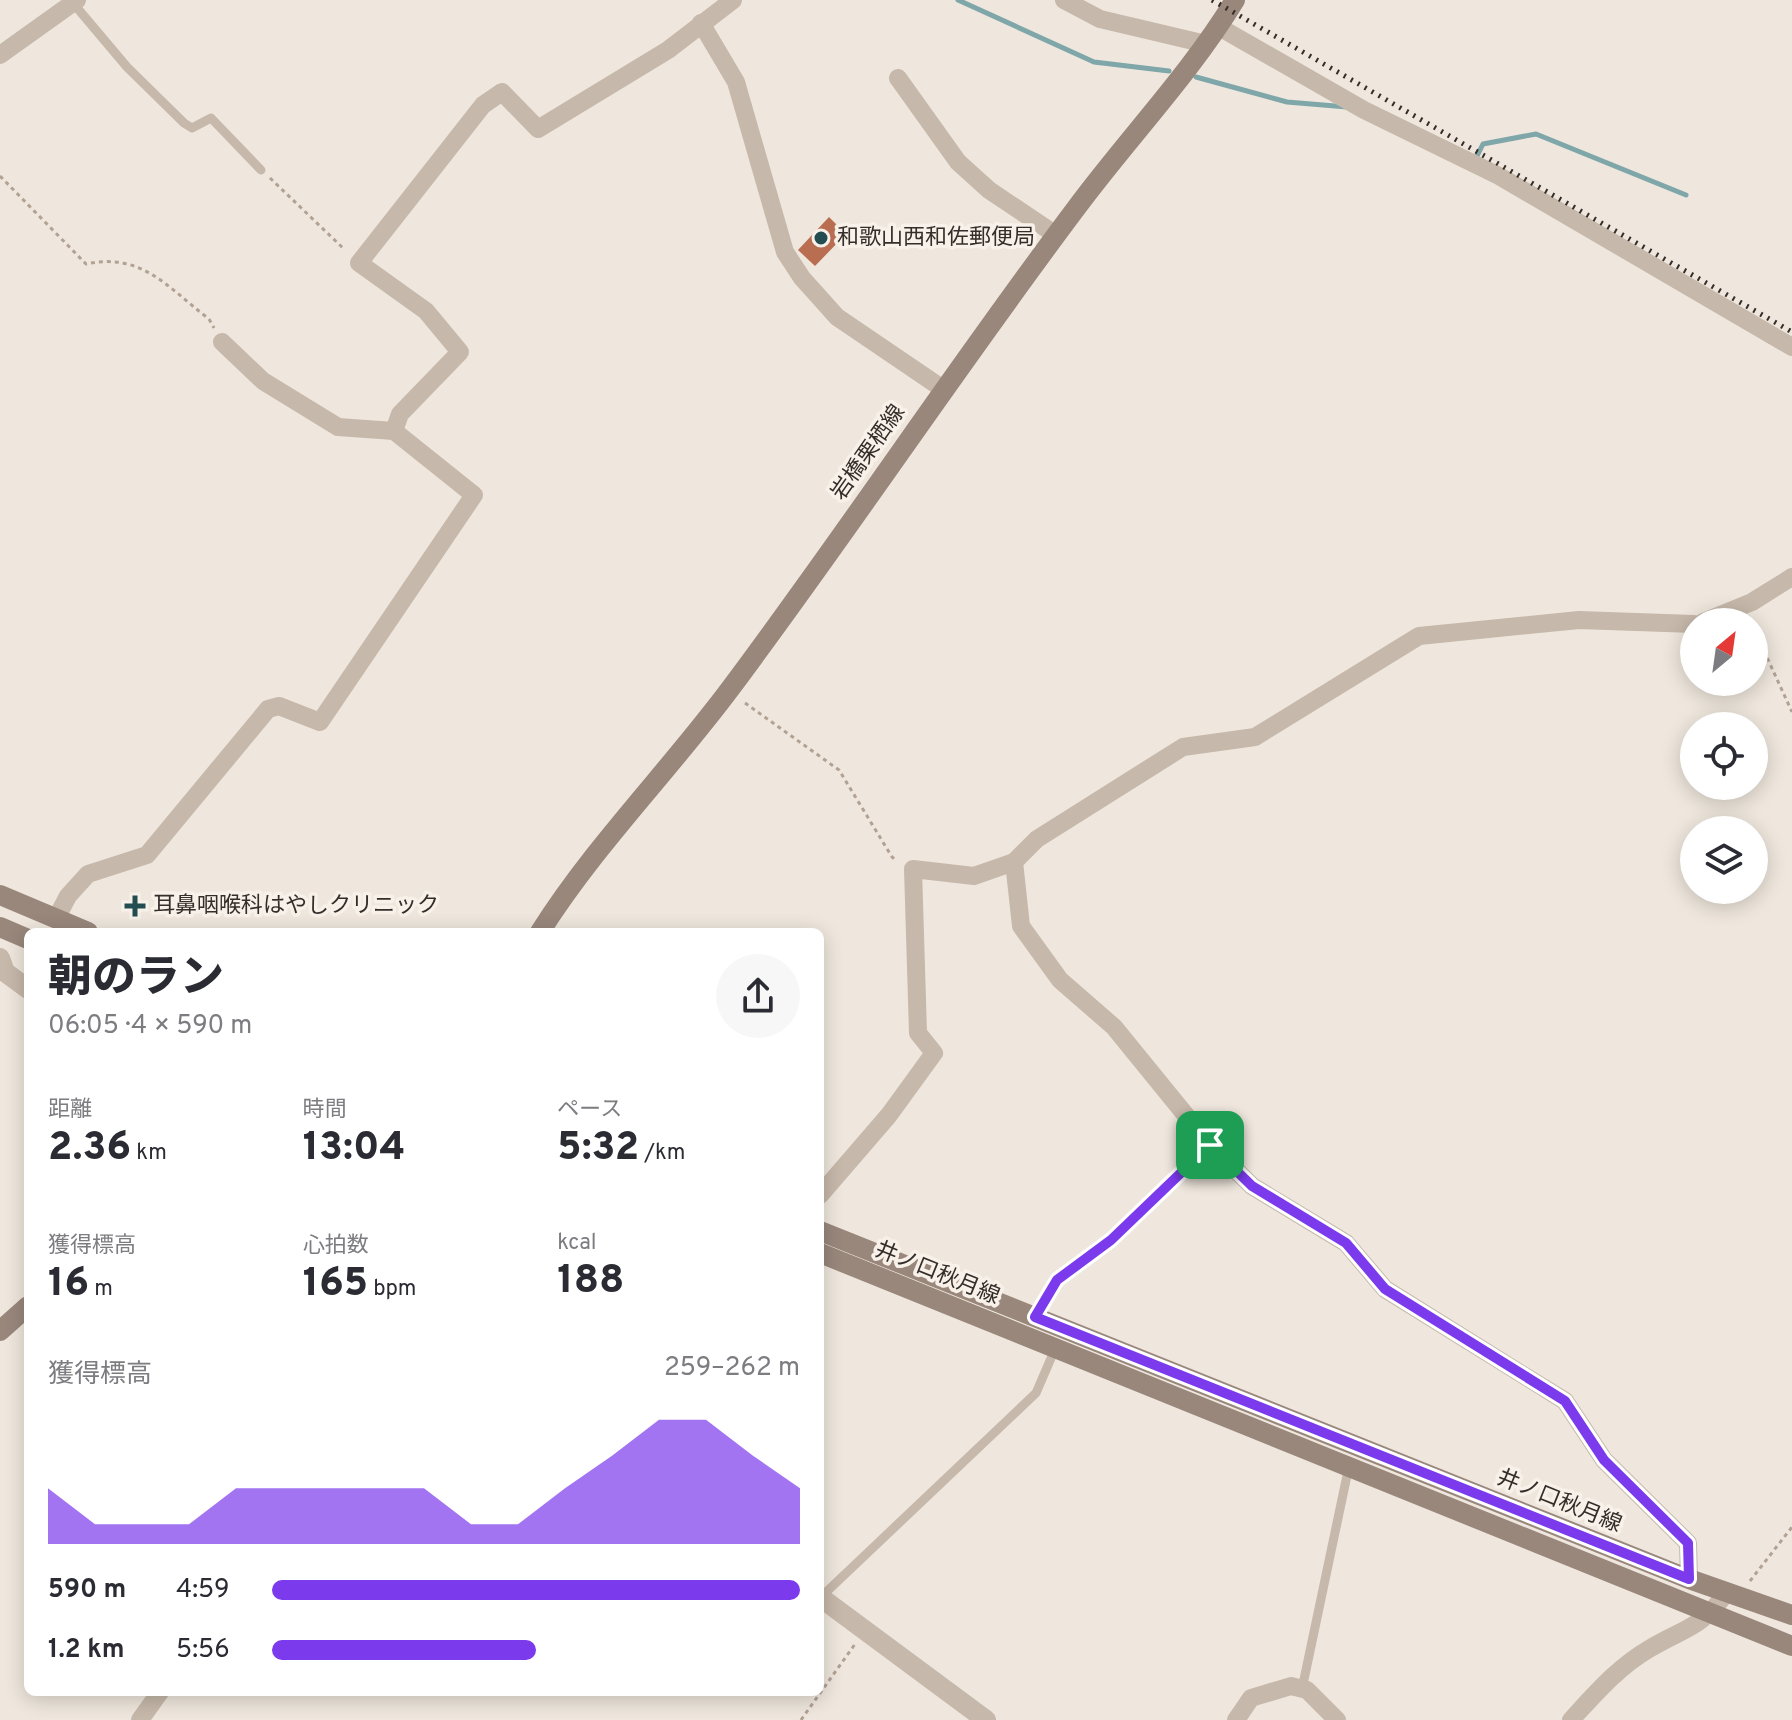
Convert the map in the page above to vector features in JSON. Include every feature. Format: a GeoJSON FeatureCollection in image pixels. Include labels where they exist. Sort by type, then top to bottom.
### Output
{"type":"FeatureCollection","features":[{"type":"Feature","properties":{"kind":"main road","name":"岩橋栗栖線"},"geometry":{"type":"LineString","coordinates":[[543,928],[575,877],[729,691],[943,389],[1056,235],[1219,27],[1235,0]]}},
{"type":"Feature","properties":{"kind":"main road"},"geometry":{"type":"LineString","coordinates":[[0,895],[78,928]]}},
{"type":"Feature","properties":{"kind":"main road"},"geometry":{"type":"LineString","coordinates":[[4,929],[24,937]]}},
{"type":"Feature","properties":{"kind":"main road","name":"井ノ口秋月線"},"geometry":{"type":"LineString","coordinates":[[824,1233],[1689,1579],[1792,1615]]}},
{"type":"Feature","properties":{"kind":"main road","name":"井ノ口秋月線"},"geometry":{"type":"LineString","coordinates":[[824,1255],[1792,1646]]}},
{"type":"Feature","properties":{"kind":"main road"},"geometry":{"type":"LineString","coordinates":[[0,1331],[24,1310]]}},
{"type":"Feature","properties":{"kind":"street"},"geometry":{"type":"LineString","coordinates":[[394,431],[400,414],[460,352],[426,311],[359,263],[483,105],[502,92],[538,129],[668,50],[733,0]]}},
{"type":"Feature","properties":{"kind":"street"},"geometry":{"type":"LineString","coordinates":[[1064,0],[1100,19],[1206,44]]}},
{"type":"Feature","properties":{"kind":"street"},"geometry":{"type":"LineString","coordinates":[[0,55],[75,2]]}},
{"type":"Feature","properties":{"kind":"street"},"geometry":{"type":"LineString","coordinates":[[701,23],[736,82],[785,252],[802,278],[837,317],[943,389]]}},
{"type":"Feature","properties":{"kind":"street"},"geometry":{"type":"LineString","coordinates":[[1219,27],[1364,110],[1499,176],[1792,347]]}},
{"type":"Feature","properties":{"kind":"street"},"geometry":{"type":"LineString","coordinates":[[898,78],[958,162],[989,190],[1056,235]]}},
{"type":"Feature","properties":{"kind":"street"},"geometry":{"type":"LineString","coordinates":[[56,919],[68,896],[88,874],[147,855],[268,709],[279,706],[320,722],[474,495],[394,431],[338,427],[263,381],[222,342]]}},
{"type":"Feature","properties":{"kind":"street"},"geometry":{"type":"LineString","coordinates":[[1737,608],[1792,577]]}},
{"type":"Feature","properties":{"kind":"street"},"geometry":{"type":"LineString","coordinates":[[824,1190],[889,1115],[934,1053],[918,1033],[913,869],[974,876],[1014,862],[1037,839],[1183,747],[1255,737],[1419,636],[1579,620],[1680,624]]}},
{"type":"Feature","properties":{"kind":"street"},"geometry":{"type":"LineString","coordinates":[[1014,862],[1021,926],[1060,980],[1114,1027],[1210,1145],[1252,1186],[1346,1243],[1385,1289],[1565,1401],[1604,1460],[1688,1543],[1689,1579]]}},
{"type":"Feature","properties":{"kind":"street"},"geometry":{"type":"LineString","coordinates":[[4,929],[0,956],[5,972],[24,986]]}},
{"type":"Feature","properties":{"kind":"street"},"geometry":{"type":"LineString","coordinates":[[1571,1720],[1608,1679],[1648,1649],[1695,1627],[1735,1594]]}},
{"type":"Feature","properties":{"kind":"street"},"geometry":{"type":"LineString","coordinates":[[824,1600],[986,1720]]}},
{"type":"Feature","properties":{"kind":"street"},"geometry":{"type":"LineString","coordinates":[[1236,1720],[1251,1698],[1291,1686],[1302,1689],[1337,1720]]}},
{"type":"Feature","properties":{"kind":"street"},"geometry":{"type":"LineString","coordinates":[[140,1720],[157,1696]]}},
{"type":"Feature","properties":{"kind":"lane"},"geometry":{"type":"LineString","coordinates":[[75,2],[127,67],[184,123],[192,128],[211,118],[261,170]]}},
{"type":"Feature","properties":{"kind":"lane"},"geometry":{"type":"LineString","coordinates":[[1035,1317],[1057,1280],[1111,1240]]}},
{"type":"Feature","properties":{"kind":"lane"},"geometry":{"type":"LineString","coordinates":[[824,1593],[1036,1393],[1056,1348]]}},
{"type":"Feature","properties":{"kind":"lane"},"geometry":{"type":"LineString","coordinates":[[1302,1689],[1349,1466]]}},
{"type":"Feature","properties":{"kind":"path"},"geometry":{"type":"LineString","coordinates":[[261,170],[359,263]]}},
{"type":"Feature","properties":{"kind":"path"},"geometry":{"type":"LineString","coordinates":[[0,176],[86,264],[119,260],[149,272],[209,319],[222,342]]}},
{"type":"Feature","properties":{"kind":"path"},"geometry":{"type":"LineString","coordinates":[[1768,660],[1792,712]]}},
{"type":"Feature","properties":{"kind":"path"},"geometry":{"type":"LineString","coordinates":[[729,691],[839,770],[892,857],[913,869]]}},
{"type":"Feature","properties":{"kind":"path"},"geometry":{"type":"LineString","coordinates":[[1111,1240],[1210,1145]]}},
{"type":"Feature","properties":{"kind":"path"},"geometry":{"type":"LineString","coordinates":[[1735,1594],[1792,1527]]}},
{"type":"Feature","properties":{"kind":"path"},"geometry":{"type":"LineString","coordinates":[[824,1688],[864,1631]]}},
{"type":"Feature","properties":{"kind":"path"},"geometry":{"type":"LineString","coordinates":[[801,1720],[818,1696]]}},
{"type":"Feature","properties":{"kind":"building"},"geometry":{"type":"Polygon","coordinates":[[[829,217],[846,234],[815,266],[798,250],[829,217]]]}},
{"type":"Feature","properties":{"kind":"waterway"},"geometry":{"type":"LineString","coordinates":[[958,0],[1094,62],[1169,71]]}},
{"type":"Feature","properties":{"kind":"waterway"},"geometry":{"type":"LineString","coordinates":[[1196,77],[1287,102],[1347,107]]}},
{"type":"Feature","properties":{"kind":"waterway"},"geometry":{"type":"LineString","coordinates":[[1476,158],[1483,144],[1536,134],[1686,195]]}},
{"type":"Feature","properties":{"kind":"railway"},"geometry":{"type":"LineString","coordinates":[[1212,0],[1792,332]]}},
{"type":"Feature","properties":{"kind":"place","name":"和歌山西和佐郵便局"},"geometry":{"type":"Point","coordinates":[821,238]}},
{"type":"Feature","properties":{"kind":"place","name":"耳鼻咽喉科はやしクリニック"},"geometry":{"type":"Point","coordinates":[135,906]}},
{"type":"Feature","properties":{"kind":"route"},"geometry":{"type":"LineString","coordinates":[[1210,1145],[1252,1186],[1346,1243],[1385,1289],[1565,1401],[1604,1460],[1688,1543],[1689,1579],[1035,1317],[1057,1280],[1111,1240],[1210,1145]]}}]}
